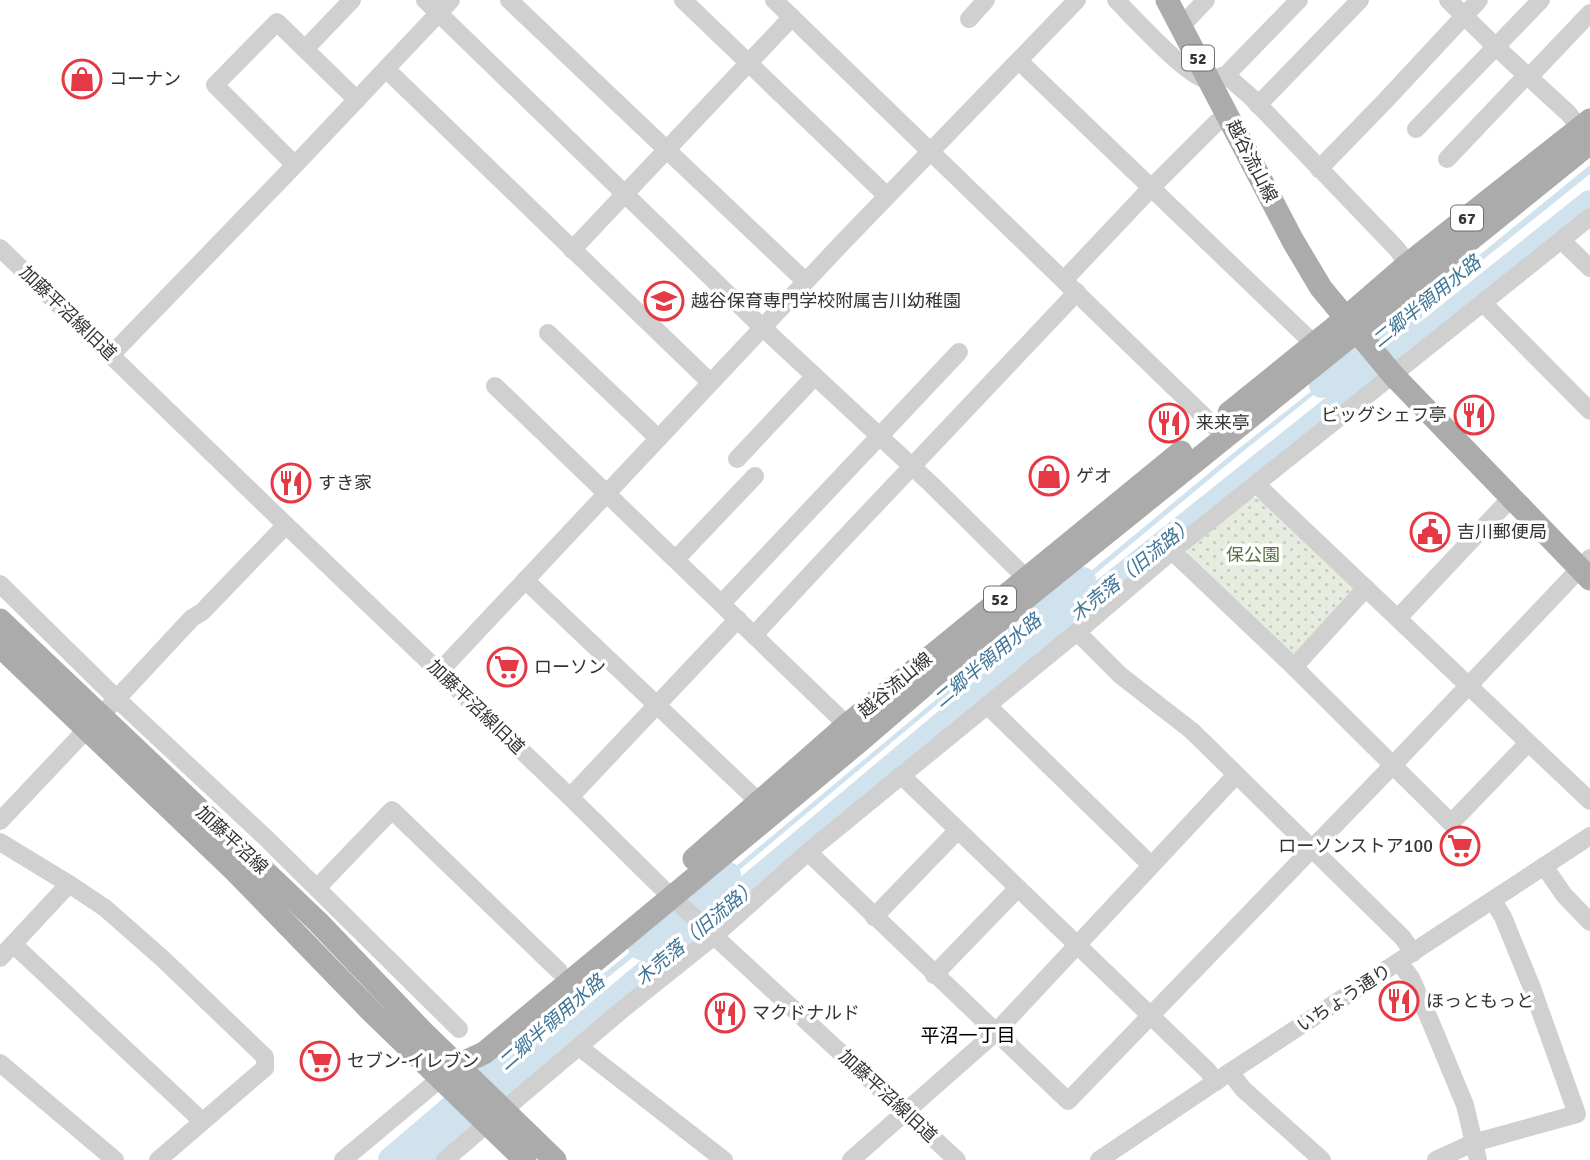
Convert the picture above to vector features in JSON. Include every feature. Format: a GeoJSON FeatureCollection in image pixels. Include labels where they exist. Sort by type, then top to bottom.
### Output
{"type":"FeatureCollection","features":[{"type":"Feature","properties":{"kind":"main road","name":"越谷流山線"},"geometry":{"type":"LineString","coordinates":[[1167,0],[1218,78],[1229,116],[1321,288],[1391,373],[1511,498],[1586,568]]}},
{"type":"Feature","properties":{"kind":"main road","name":"67"},"geometry":{"type":"LineString","coordinates":[[1355,330],[1408,264],[1587,131]]}},
{"type":"Feature","properties":{"kind":"main road","name":"67"},"geometry":{"type":"LineString","coordinates":[[1355,330],[1587,131]]}},
{"type":"Feature","properties":{"kind":"main road","name":"越谷流山線"},"geometry":{"type":"LineString","coordinates":[[457,1074],[474,1042],[559,971],[671,896],[759,802],[847,725],[1314,343],[1355,330]]}},
{"type":"Feature","properties":{"kind":"main road","name":"越谷流山線"},"geometry":{"type":"LineString","coordinates":[[457,1074],[861,740],[1027,597],[1355,330]]}},
{"type":"Feature","properties":{"kind":"main road","name":"加藤平沼線"},"geometry":{"type":"LineString","coordinates":[[0,620],[93,722],[372,1012],[457,1074]]}},
{"type":"Feature","properties":{"kind":"main road","name":"加藤平沼線"},"geometry":{"type":"LineString","coordinates":[[0,646],[247,855],[318,922],[423,1032],[457,1074]]}},
{"type":"Feature","properties":{"kind":"main road"},"geometry":{"type":"LineString","coordinates":[[457,1074],[497,1113],[555,1160]]}},
{"type":"Feature","properties":{"kind":"main road"},"geometry":{"type":"LineString","coordinates":[[457,1074],[497,1113],[525,1160]]}},
{"type":"Feature","properties":{"kind":"street"},"geometry":{"type":"LineString","coordinates":[[305,50],[352,0]]}},
{"type":"Feature","properties":{"kind":"street"},"geometry":{"type":"LineString","coordinates":[[425,0],[1026,578]]}},
{"type":"Feature","properties":{"kind":"street"},"geometry":{"type":"LineString","coordinates":[[111,355],[451,0]]}},
{"type":"Feature","properties":{"kind":"street"},"geometry":{"type":"LineString","coordinates":[[509,0],[805,281]]}},
{"type":"Feature","properties":{"kind":"street"},"geometry":{"type":"LineString","coordinates":[[683,0],[887,196]]}},
{"type":"Feature","properties":{"kind":"street"},"geometry":{"type":"LineString","coordinates":[[774,0],[1214,426]]}},
{"type":"Feature","properties":{"kind":"street"},"geometry":{"type":"LineString","coordinates":[[969,19],[986,0]]}},
{"type":"Feature","properties":{"kind":"street"},"geometry":{"type":"LineString","coordinates":[[439,672],[805,281],[1077,0]]}},
{"type":"Feature","properties":{"kind":"street"},"geometry":{"type":"LineString","coordinates":[[1116,0],[1201,79],[1218,78],[1258,105],[1397,249],[1408,264]]}},
{"type":"Feature","properties":{"kind":"street"},"geometry":{"type":"LineString","coordinates":[[1180,23],[1187,20],[1206,0]]}},
{"type":"Feature","properties":{"kind":"street"},"geometry":{"type":"LineString","coordinates":[[1218,78],[1299,0]]}},
{"type":"Feature","properties":{"kind":"street"},"geometry":{"type":"LineString","coordinates":[[1258,105],[1360,0]]}},
{"type":"Feature","properties":{"kind":"street"},"geometry":{"type":"LineString","coordinates":[[1448,0],[1587,131]]}},
{"type":"Feature","properties":{"kind":"street"},"geometry":{"type":"LineString","coordinates":[[1319,169],[1479,0]]}},
{"type":"Feature","properties":{"kind":"street"},"geometry":{"type":"LineString","coordinates":[[1416,129],[1541,0]]}},
{"type":"Feature","properties":{"kind":"street"},"geometry":{"type":"LineString","coordinates":[[1447,159],[1590,13]]}},
{"type":"Feature","properties":{"kind":"street"},"geometry":{"type":"LineString","coordinates":[[572,250],[792,17]]}},
{"type":"Feature","properties":{"kind":"street"},"geometry":{"type":"LineString","coordinates":[[295,165],[215,85],[277,22],[357,100]]}},
{"type":"Feature","properties":{"kind":"street"},"geometry":{"type":"LineString","coordinates":[[1019,61],[1314,343]]}},
{"type":"Feature","properties":{"kind":"street"},"geometry":{"type":"LineString","coordinates":[[386,69],[710,382]]}},
{"type":"Feature","properties":{"kind":"street"},"geometry":{"type":"LineString","coordinates":[[754,635],[911,466],[1070,286],[1152,187],[1216,123],[1229,116]]}},
{"type":"Feature","properties":{"kind":"street"},"geometry":{"type":"LineString","coordinates":[[445,1160],[497,1113],[579,1047],[808,852],[1172,551],[1258,485],[1391,373],[1590,217]]}},
{"type":"Feature","properties":{"kind":"street"},"geometry":{"type":"LineString","coordinates":[[1561,240],[1590,268]]}},
{"type":"Feature","properties":{"kind":"street","name":"加藤平沼線旧道"},"geometry":{"type":"LineString","coordinates":[[0,248],[671,896],[957,1160]]}},
{"type":"Feature","properties":{"kind":"street"},"geometry":{"type":"LineString","coordinates":[[1483,303],[1590,411]]}},
{"type":"Feature","properties":{"kind":"street"},"geometry":{"type":"LineString","coordinates":[[548,333],[658,438]]}},
{"type":"Feature","properties":{"kind":"street"},"geometry":{"type":"LineString","coordinates":[[722,603],[959,352]]}},
{"type":"Feature","properties":{"kind":"street"},"geometry":{"type":"LineString","coordinates":[[737,459],[814,376]]}},
{"type":"Feature","properties":{"kind":"street"},"geometry":{"type":"LineString","coordinates":[[495,386],[847,725]]}},
{"type":"Feature","properties":{"kind":"street"},"geometry":{"type":"LineString","coordinates":[[676,559],[755,477]]}},
{"type":"Feature","properties":{"kind":"street"},"geometry":{"type":"LineString","coordinates":[[1258,485],[1590,801]]}},
{"type":"Feature","properties":{"kind":"street"},"geometry":{"type":"LineString","coordinates":[[1398,618],[1511,498]]}},
{"type":"Feature","properties":{"kind":"street"},"geometry":{"type":"LineString","coordinates":[[0,821],[192,618],[202,612],[286,525]]}},
{"type":"Feature","properties":{"kind":"street"},"geometry":{"type":"LineString","coordinates":[[1172,551],[1294,667],[1451,823],[1528,743]]}},
{"type":"Feature","properties":{"kind":"street"},"geometry":{"type":"LineString","coordinates":[[808,852],[1068,1101],[1468,685],[1586,568]]}},
{"type":"Feature","properties":{"kind":"street"},"geometry":{"type":"LineString","coordinates":[[525,580],[759,802]]}},
{"type":"Feature","properties":{"kind":"street"},"geometry":{"type":"LineString","coordinates":[[0,584],[117,699],[265,837],[459,1029]]}},
{"type":"Feature","properties":{"kind":"street"},"geometry":{"type":"LineString","coordinates":[[1294,667],[1366,588]]}},
{"type":"Feature","properties":{"kind":"street"},"geometry":{"type":"LineString","coordinates":[[570,797],[738,619]]}},
{"type":"Feature","properties":{"kind":"street"},"geometry":{"type":"LineString","coordinates":[[1077,632],[1120,675],[1192,731],[1404,938],[1411,978],[1465,1105],[1476,1151]]}},
{"type":"Feature","properties":{"kind":"street"},"geometry":{"type":"LineString","coordinates":[[987,705],[1151,865]]}},
{"type":"Feature","properties":{"kind":"street"},"geometry":{"type":"LineString","coordinates":[[901,775],[1209,1071],[1243,1089],[1322,1160]]}},
{"type":"Feature","properties":{"kind":"street"},"geometry":{"type":"LineString","coordinates":[[851,1160],[996,1032],[1236,775]]}},
{"type":"Feature","properties":{"kind":"street"},"geometry":{"type":"LineString","coordinates":[[317,888],[392,810],[559,971]]}},
{"type":"Feature","properties":{"kind":"street"},"geometry":{"type":"LineString","coordinates":[[874,917],[958,830]]}},
{"type":"Feature","properties":{"kind":"street","name":"いちょう通り"},"geometry":{"type":"LineString","coordinates":[[1099,1160],[1590,836]]}},
{"type":"Feature","properties":{"kind":"street"},"geometry":{"type":"LineString","coordinates":[[247,855],[265,837]]}},
{"type":"Feature","properties":{"kind":"street"},"geometry":{"type":"LineString","coordinates":[[0,842],[69,884],[116,917],[265,1057],[265,1068],[158,1160]]}},
{"type":"Feature","properties":{"kind":"street"},"geometry":{"type":"LineString","coordinates":[[1544,866],[1564,895],[1590,922]]}},
{"type":"Feature","properties":{"kind":"street"},"geometry":{"type":"LineString","coordinates":[[0,958],[69,884]]}},
{"type":"Feature","properties":{"kind":"street"},"geometry":{"type":"LineString","coordinates":[[934,975],[1018,888]]}},
{"type":"Feature","properties":{"kind":"street"},"geometry":{"type":"LineString","coordinates":[[1436,1160],[1476,1151],[1577,1114],[1532,988],[1503,917],[1493,901]]}},
{"type":"Feature","properties":{"kind":"street"},"geometry":{"type":"LineString","coordinates":[[13,944],[202,1121]]}},
{"type":"Feature","properties":{"kind":"street"},"geometry":{"type":"LineString","coordinates":[[579,1047],[724,1160]]}},
{"type":"Feature","properties":{"kind":"street"},"geometry":{"type":"LineString","coordinates":[[0,1062],[115,1160]]}},
{"type":"Feature","properties":{"kind":"street"},"geometry":{"type":"LineString","coordinates":[[343,1160],[457,1074]]}},
{"type":"Feature","properties":{"kind":"green space","name":"保公園"},"geometry":{"type":"Polygon","coordinates":[[[1252,497],[1262,499],[1353,586],[1355,592],[1295,653],[1290,653],[1187,555],[1188,546],[1252,497]]]}},
{"type":"Feature","properties":{"kind":"water"},"geometry":{"type":"Polygon","coordinates":[[[1590,165],[1590,174],[1383,340],[1380,336],[1590,165]]]}},
{"type":"Feature","properties":{"kind":"water"},"geometry":{"type":"Polygon","coordinates":[[[1348,362],[1351,365],[1059,604],[1056,600],[1348,362]]]}},
{"type":"Feature","properties":{"kind":"water"},"geometry":{"type":"Polygon","coordinates":[[[1046,608],[1049,611],[702,901],[700,896],[1046,608]]]}},
{"type":"Feature","properties":{"kind":"water"},"geometry":{"type":"Polygon","coordinates":[[[667,922],[671,927],[587,994],[505,1068],[503,1060],[667,922]]]}},
{"type":"Feature","properties":{"kind":"water"},"geometry":{"type":"Polygon","coordinates":[[[437,1120],[441,1122],[396,1160],[388,1160],[437,1120]]]}},
{"type":"Feature","properties":{"kind":"waterway","name":"木売落（旧流路）"},"geometry":{"type":"LineString","coordinates":[[423,1160],[1059,627],[1590,203]]}},
{"type":"Feature","properties":{"kind":"waterway","name":"二郷半領用水路"},"geometry":{"type":"LineString","coordinates":[[1322,385],[1409,315]]}},
{"type":"Feature","properties":{"kind":"waterway","name":"二郷半領用水路"},"geometry":{"type":"LineString","coordinates":[[1021,632],[1083,580]]}},
{"type":"Feature","properties":{"kind":"waterway","name":"二郷半領用水路"},"geometry":{"type":"LineString","coordinates":[[641,947],[728,875]]}},
{"type":"Feature","properties":{"kind":"waterway","name":"二郷半領用水路"},"geometry":{"type":"LineString","coordinates":[[391,1160],[529,1042]]}},
{"type":"Feature","properties":{"kind":"place","name":"コーナン"},"geometry":{"type":"Point","coordinates":[82,79]}},
{"type":"Feature","properties":{"kind":"place","name":"越谷保育専門学校附属吉川幼稚園"},"geometry":{"type":"Point","coordinates":[664,301]}},
{"type":"Feature","properties":{"kind":"place","name":"ビッグシェフ亭"},"geometry":{"type":"Point","coordinates":[1474,415]}},
{"type":"Feature","properties":{"kind":"place","name":"来来亭"},"geometry":{"type":"Point","coordinates":[1169,423]}},
{"type":"Feature","properties":{"kind":"place","name":"ゲオ"},"geometry":{"type":"Point","coordinates":[1049,476]}},
{"type":"Feature","properties":{"kind":"place","name":"すき家"},"geometry":{"type":"Point","coordinates":[291,483]}},
{"type":"Feature","properties":{"kind":"place","name":"吉川郵便局"},"geometry":{"type":"Point","coordinates":[1430,532]}},
{"type":"Feature","properties":{"kind":"place","name":"ローソン"},"geometry":{"type":"Point","coordinates":[507,667]}},
{"type":"Feature","properties":{"kind":"place","name":"ローソンストア100"},"geometry":{"type":"Point","coordinates":[1460,846]}},
{"type":"Feature","properties":{"kind":"place","name":"ほっともっと"},"geometry":{"type":"Point","coordinates":[1399,1001]}},
{"type":"Feature","properties":{"kind":"place","name":"マクドナルド"},"geometry":{"type":"Point","coordinates":[725,1013]}},
{"type":"Feature","properties":{"kind":"place","name":"セブン-イレブン"},"geometry":{"type":"Point","coordinates":[320,1061]}},
{"type":"Feature","properties":{"kind":"district","name":"平沼一丁目"},"geometry":{"type":"Point","coordinates":[968,1035]}}]}
